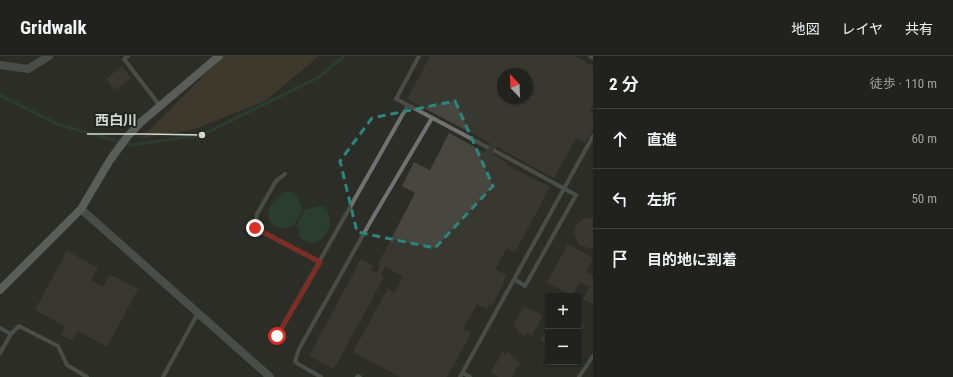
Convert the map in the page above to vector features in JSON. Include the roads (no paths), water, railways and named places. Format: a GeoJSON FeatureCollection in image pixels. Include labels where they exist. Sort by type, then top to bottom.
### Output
{"type":"FeatureCollection","features":[{"type":"Feature","properties":{"kind":"street"},"geometry":{"type":"LineString","coordinates":[[0,65],[28,69],[49,56]]}},
{"type":"Feature","properties":{"kind":"street"},"geometry":{"type":"LineString","coordinates":[[0,290],[81,208],[110,160],[127,137],[140,123],[219,56]]}},
{"type":"Feature","properties":{"kind":"street"},"geometry":{"type":"LineString","coordinates":[[81,208],[270,377]]}},
{"type":"Feature","properties":{"kind":"lane"},"geometry":{"type":"LineString","coordinates":[[128,56],[124,59],[160,106]]}},
{"type":"Feature","properties":{"kind":"lane"},"geometry":{"type":"LineString","coordinates":[[419,56],[396,99],[487,147]]}},
{"type":"Feature","properties":{"kind":"lane"},"geometry":{"type":"LineString","coordinates":[[277,336],[408,105]]}},
{"type":"Feature","properties":{"kind":"lane"},"geometry":{"type":"LineString","coordinates":[[321,377],[295,361],[299,349],[372,219],[432,118]]}},
{"type":"Feature","properties":{"kind":"lane"},"geometry":{"type":"LineString","coordinates":[[470,377],[462,375],[593,136]]}},
{"type":"Feature","properties":{"kind":"lane"},"geometry":{"type":"LineString","coordinates":[[495,151],[576,195],[525,286],[514,279]]}},
{"type":"Feature","properties":{"kind":"lane"},"geometry":{"type":"LineString","coordinates":[[285,174],[276,181],[257,214],[255,228],[320,262]]}},
{"type":"Feature","properties":{"kind":"lane"},"geometry":{"type":"LineString","coordinates":[[162,377],[198,313]]}},
{"type":"Feature","properties":{"kind":"lane"},"geometry":{"type":"LineString","coordinates":[[0,354],[11,334],[19,326],[58,346],[67,365],[87,377]]}},
{"type":"Feature","properties":{"kind":"lane"},"geometry":{"type":"LineString","coordinates":[[0,328],[11,334]]}},
{"type":"Feature","properties":{"kind":"lane"},"geometry":{"type":"LineString","coordinates":[[579,377],[593,356]]}},
{"type":"Feature","properties":{"kind":"waterway"},"geometry":{"type":"LineString","coordinates":[[0,95],[57,124],[131,145],[202,135],[319,77],[344,56]]}},
{"type":"Feature","properties":{"kind":"place","name":"西白川"},"geometry":{"type":"Point","coordinates":[202,135]}}]}
